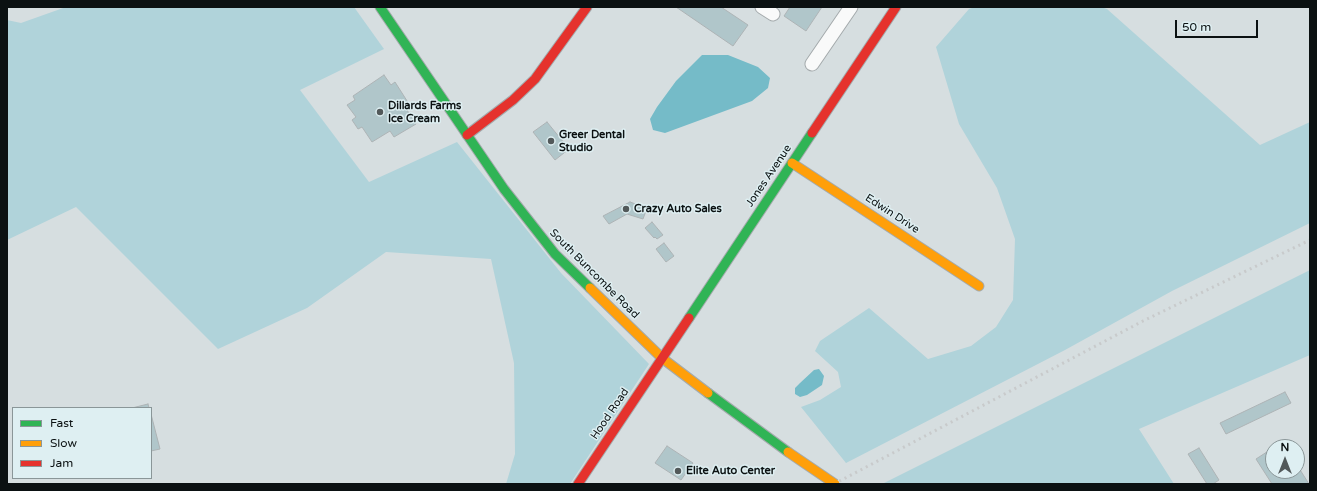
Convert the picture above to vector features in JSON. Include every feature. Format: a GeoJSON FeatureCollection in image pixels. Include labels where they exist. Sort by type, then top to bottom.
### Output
{"type":"FeatureCollection","features":[{"type":"Feature","properties":{"kind":"street","name":"South Buncombe Road"},"geometry":{"type":"LineString","coordinates":[[380,7],[504,188],[555,254],[662,358],[788,452],[835,484]]}},
{"type":"Feature","properties":{"kind":"street"},"geometry":{"type":"LineString","coordinates":[[467,135],[513,100],[535,79],[587,7]]}},
{"type":"Feature","properties":{"kind":"street"},"geometry":{"type":"LineString","coordinates":[[812,64],[851,7]]}},
{"type":"Feature","properties":{"kind":"street","name":"Jones Avenue"},"geometry":{"type":"LineString","coordinates":[[662,358],[896,7]]}},
{"type":"Feature","properties":{"kind":"street","name":"Edwin Drive"},"geometry":{"type":"LineString","coordinates":[[792,163],[979,286]]}},
{"type":"Feature","properties":{"kind":"street","name":"Hood Road"},"geometry":{"type":"LineString","coordinates":[[578,484],[662,358]]}},
{"type":"Feature","properties":{"kind":"shaded area"},"geometry":{"type":"Polygon","coordinates":[[[66,7],[354,7],[384,49],[300,90],[369,182],[457,142],[561,273],[649,364],[570,484],[506,484],[515,454],[514,363],[491,259],[386,252],[307,308],[218,349],[76,207],[7,240],[7,20],[21,23],[66,7]]]}},
{"type":"Feature","properties":{"kind":"shaded area"},"geometry":{"type":"Polygon","coordinates":[[[975,7],[1101,7],[1107,9],[1260,145],[1310,122],[1310,223],[1172,291],[1065,350],[846,463],[801,407],[820,400],[841,387],[838,372],[815,351],[820,341],[869,308],[928,359],[971,346],[996,327],[1013,300],[1015,239],[997,188],[959,124],[936,47],[969,9],[975,7]]]}},
{"type":"Feature","properties":{"kind":"shaded area"},"geometry":{"type":"Polygon","coordinates":[[[1310,270],[1310,355],[1139,429],[1174,484],[882,484],[1310,270]]]}},
{"type":"Feature","properties":{"kind":"water"},"geometry":{"type":"Polygon","coordinates":[[[702,55],[728,55],[758,67],[770,78],[768,88],[752,101],[665,133],[653,130],[650,119],[657,107],[676,81],[702,55]]]}},
{"type":"Feature","properties":{"kind":"water"},"geometry":{"type":"Polygon","coordinates":[[[819,369],[824,376],[822,385],[807,395],[800,397],[795,394],[795,388],[814,370],[819,369]]]}},
{"type":"Feature","properties":{"kind":"building"},"geometry":{"type":"Polygon","coordinates":[[[676,7],[721,7],[748,25],[733,46],[676,7]]]}},
{"type":"Feature","properties":{"kind":"building"},"geometry":{"type":"Polygon","coordinates":[[[790,7],[822,7],[806,31],[784,16],[790,7]]]}},
{"type":"Feature","properties":{"kind":"building","name":"Dillards Farms Ice Cream"},"geometry":{"type":"Polygon","coordinates":[[[384,75],[391,85],[395,82],[409,104],[405,107],[416,124],[394,137],[390,131],[372,142],[362,127],[358,129],[352,120],[356,117],[347,105],[355,100],[353,96],[384,75]]]}},
{"type":"Feature","properties":{"kind":"building","name":"Greer Dental Studio"},"geometry":{"type":"Polygon","coordinates":[[[547,122],[569,149],[555,160],[533,132],[547,122]]]}},
{"type":"Feature","properties":{"kind":"building"},"geometry":{"type":"Polygon","coordinates":[[[630,202],[647,208],[643,219],[627,214],[609,224],[603,216],[630,202]]]}},
{"type":"Feature","properties":{"kind":"building"},"geometry":{"type":"Polygon","coordinates":[[[652,222],[663,235],[657,239],[655,237],[654,238],[645,228],[652,222]]]}},
{"type":"Feature","properties":{"kind":"building"},"geometry":{"type":"Polygon","coordinates":[[[664,243],[674,256],[666,262],[656,249],[664,243]]]}},
{"type":"Feature","properties":{"kind":"building"},"geometry":{"type":"Polygon","coordinates":[[[1285,392],[1291,403],[1226,434],[1220,423],[1285,392]]]}},
{"type":"Feature","properties":{"kind":"building"},"geometry":{"type":"Polygon","coordinates":[[[148,404],[149,407],[136,407],[148,404]]]}},
{"type":"Feature","properties":{"kind":"building"},"geometry":{"type":"Polygon","coordinates":[[[152,418],[160,449],[152,451],[152,418]]]}},
{"type":"Feature","properties":{"kind":"building","name":"Elite Auto Center"},"geometry":{"type":"Polygon","coordinates":[[[667,446],[693,463],[681,480],[655,463],[667,446]]]}},
{"type":"Feature","properties":{"kind":"building"},"geometry":{"type":"Polygon","coordinates":[[[1199,448],[1219,480],[1213,484],[1207,484],[1188,454],[1199,448]]]}},
{"type":"Feature","properties":{"kind":"building"},"geometry":{"type":"Polygon","coordinates":[[[1265,453],[1265,473],[1256,459],[1265,453]]]}},
{"type":"Feature","properties":{"kind":"building"},"geometry":{"type":"Polygon","coordinates":[[[1305,478],[1309,484],[1272,484],[1269,479],[1305,479],[1305,478]]]}},
{"type":"Feature","properties":{"kind":"railway"},"geometry":{"type":"LineString","coordinates":[[834,484],[1143,321],[1310,240]]}},
{"type":"Feature","properties":{"kind":"traffic: fast"},"geometry":{"type":"LineString","coordinates":[[380,7],[504,189],[555,254],[590,288]]}},
{"type":"Feature","properties":{"kind":"traffic: fast"},"geometry":{"type":"LineString","coordinates":[[689,318],[812,133]]}},
{"type":"Feature","properties":{"kind":"traffic: fast"},"geometry":{"type":"LineString","coordinates":[[708,393],[788,452]]}},
{"type":"Feature","properties":{"kind":"traffic: slow"},"geometry":{"type":"LineString","coordinates":[[792,163],[979,286]]}},
{"type":"Feature","properties":{"kind":"traffic: slow"},"geometry":{"type":"LineString","coordinates":[[590,288],[662,358],[708,393]]}},
{"type":"Feature","properties":{"kind":"traffic: slow"},"geometry":{"type":"LineString","coordinates":[[788,452],[835,484]]}},
{"type":"Feature","properties":{"kind":"traffic: jam"},"geometry":{"type":"LineString","coordinates":[[467,135],[513,100],[535,79],[587,7]]}},
{"type":"Feature","properties":{"kind":"traffic: jam"},"geometry":{"type":"LineString","coordinates":[[812,133],[896,7]]}},
{"type":"Feature","properties":{"kind":"traffic: jam"},"geometry":{"type":"LineString","coordinates":[[578,484],[689,318]]}},
{"type":"Feature","properties":{"kind":"place","name":"Dillards Farms Ice Cream"},"geometry":{"type":"Point","coordinates":[380,112]}},
{"type":"Feature","properties":{"kind":"place","name":"Greer Dental Studio"},"geometry":{"type":"Point","coordinates":[551,141]}},
{"type":"Feature","properties":{"kind":"place","name":"Crazy Auto Sales"},"geometry":{"type":"Point","coordinates":[626,209]}},
{"type":"Feature","properties":{"kind":"place","name":"Elite Auto Center"},"geometry":{"type":"Point","coordinates":[678,471]}}]}
